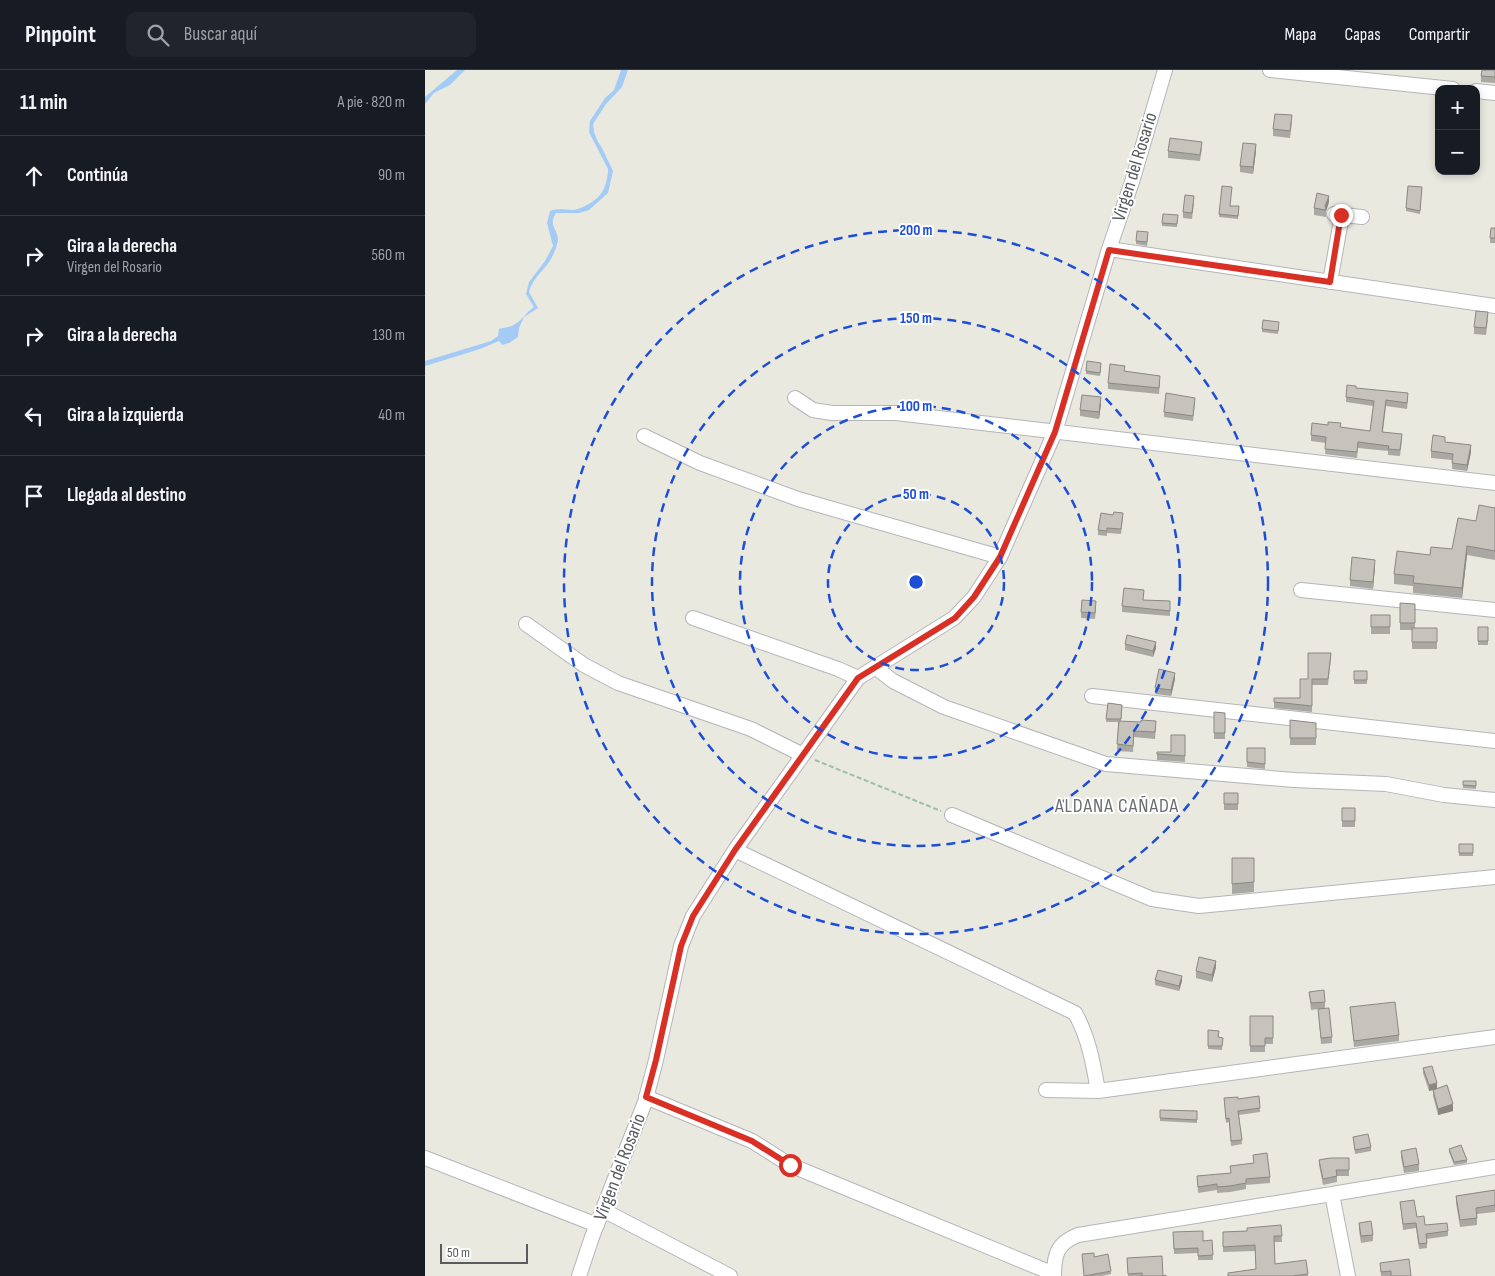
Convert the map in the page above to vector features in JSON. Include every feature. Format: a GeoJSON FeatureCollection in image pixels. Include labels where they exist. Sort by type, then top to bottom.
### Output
{"type":"FeatureCollection","features":[{"type":"Feature","properties":{"kind":"street","name":"Virgen del Rosario"},"geometry":{"type":"LineString","coordinates":[[579,1276],[646,1097],[681,946],[693,916],[735,850],[858,678],[955,618],[974,597],[1000,557],[1055,432],[1165,70]]}},
{"type":"Feature","properties":{"kind":"street"},"geometry":{"type":"LineString","coordinates":[[1270,70],[1435,87]]}},
{"type":"Feature","properties":{"kind":"street"},"geometry":{"type":"LineString","coordinates":[[1480,91],[1495,93]]}},
{"type":"Feature","properties":{"kind":"street"},"geometry":{"type":"LineString","coordinates":[[1330,282],[1338,214],[1362,217]]}},
{"type":"Feature","properties":{"kind":"street"},"geometry":{"type":"LineString","coordinates":[[1109,250],[1495,306]]}},
{"type":"Feature","properties":{"kind":"street"},"geometry":{"type":"LineString","coordinates":[[795,398],[813,410],[896,413],[1495,483]]}},
{"type":"Feature","properties":{"kind":"street"},"geometry":{"type":"LineString","coordinates":[[644,436],[700,463],[798,500],[1000,557]]}},
{"type":"Feature","properties":{"kind":"street"},"geometry":{"type":"LineString","coordinates":[[1301,590],[1495,610]]}},
{"type":"Feature","properties":{"kind":"street"},"geometry":{"type":"LineString","coordinates":[[693,618],[838,669],[858,678]]}},
{"type":"Feature","properties":{"kind":"street"},"geometry":{"type":"LineString","coordinates":[[526,624],[583,665],[618,683],[751,729],[803,755]]}},
{"type":"Feature","properties":{"kind":"street"},"geometry":{"type":"LineString","coordinates":[[875,667],[893,681],[944,707],[1107,764],[1294,780],[1386,784],[1443,795],[1495,800]]}},
{"type":"Feature","properties":{"kind":"street"},"geometry":{"type":"LineString","coordinates":[[1092,696],[1495,741]]}},
{"type":"Feature","properties":{"kind":"street"},"geometry":{"type":"LineString","coordinates":[[952,815],[1152,899],[1199,906],[1495,877]]}},
{"type":"Feature","properties":{"kind":"street"},"geometry":{"type":"LineString","coordinates":[[735,850],[1075,1013],[1084,1030],[1093,1058],[1098,1091]]}},
{"type":"Feature","properties":{"kind":"street"},"geometry":{"type":"LineString","coordinates":[[1045,1090],[1098,1091],[1495,1037]]}},
{"type":"Feature","properties":{"kind":"street"},"geometry":{"type":"LineString","coordinates":[[646,1097],[752,1141],[790,1165],[1054,1275],[1054,1259],[1060,1246],[1069,1238],[1078,1235],[1495,1167]]}},
{"type":"Feature","properties":{"kind":"street"},"geometry":{"type":"LineString","coordinates":[[425,1158],[597,1225]]}},
{"type":"Feature","properties":{"kind":"street"},"geometry":{"type":"LineString","coordinates":[[1332,1194],[1348,1276]]}},
{"type":"Feature","properties":{"kind":"street"},"geometry":{"type":"LineString","coordinates":[[603,1210],[730,1276]]}},
{"type":"Feature","properties":{"kind":"path"},"geometry":{"type":"LineString","coordinates":[[803,755],[952,815]]}},
{"type":"Feature","properties":{"kind":"water"},"geometry":{"type":"Polygon","coordinates":[[[457,70],[465,70],[450,85],[434,93],[425,104],[425,97],[457,70]]]}},
{"type":"Feature","properties":{"kind":"water"},"geometry":{"type":"Polygon","coordinates":[[[621,70],[628,70],[622,87],[606,104],[593,124],[598,142],[613,171],[608,193],[589,210],[579,213],[556,213],[553,221],[558,239],[556,247],[550,260],[534,281],[529,292],[538,308],[524,317],[519,328],[518,337],[509,343],[502,345],[499,341],[425,366],[425,361],[491,341],[498,336],[499,329],[518,322],[534,307],[526,294],[529,282],[545,261],[553,246],[547,223],[550,211],[581,208],[597,198],[605,187],[608,169],[589,132],[590,121],[605,98],[614,90],[621,70]]]}},
{"type":"Feature","properties":{"kind":"building"},"geometry":{"type":"Polygon","coordinates":[[[1482,70],[1495,70],[1495,77],[1481,76],[1482,70]]]}},
{"type":"Feature","properties":{"kind":"building"},"geometry":{"type":"Polygon","coordinates":[[[1275,114],[1292,115],[1290,131],[1273,129],[1275,114]]]}},
{"type":"Feature","properties":{"kind":"building"},"geometry":{"type":"Polygon","coordinates":[[[1170,138],[1202,142],[1200,155],[1168,151],[1170,138]]]}},
{"type":"Feature","properties":{"kind":"building"},"geometry":{"type":"Polygon","coordinates":[[[1243,143],[1256,144],[1253,167],[1240,166],[1243,143]]]}},
{"type":"Feature","properties":{"kind":"building"},"geometry":{"type":"Polygon","coordinates":[[[1222,186],[1232,187],[1230,206],[1239,206],[1238,216],[1219,214],[1222,186]]]}},
{"type":"Feature","properties":{"kind":"building"},"geometry":{"type":"Polygon","coordinates":[[[1408,186],[1422,187],[1420,211],[1406,208],[1408,186]]]}},
{"type":"Feature","properties":{"kind":"building"},"geometry":{"type":"Polygon","coordinates":[[[1317,193],[1329,196],[1325,206],[1326,210],[1314,208],[1317,193]]]}},
{"type":"Feature","properties":{"kind":"building"},"geometry":{"type":"Polygon","coordinates":[[[1185,195],[1194,196],[1192,213],[1183,212],[1185,195]]]}},
{"type":"Feature","properties":{"kind":"building"},"geometry":{"type":"Polygon","coordinates":[[[1163,214],[1178,215],[1177,224],[1162,223],[1163,214]]]}},
{"type":"Feature","properties":{"kind":"building"},"geometry":{"type":"Polygon","coordinates":[[[1491,228],[1495,228],[1495,238],[1490,238],[1491,228]]]}},
{"type":"Feature","properties":{"kind":"building"},"geometry":{"type":"Polygon","coordinates":[[[1137,231],[1148,232],[1147,242],[1136,241],[1137,231]]]}},
{"type":"Feature","properties":{"kind":"building"},"geometry":{"type":"Polygon","coordinates":[[[1476,311],[1488,312],[1486,328],[1474,327],[1476,311]]]}},
{"type":"Feature","properties":{"kind":"building"},"geometry":{"type":"Polygon","coordinates":[[[1263,320],[1279,322],[1278,331],[1262,329],[1263,320]]]}},
{"type":"Feature","properties":{"kind":"building"},"geometry":{"type":"Polygon","coordinates":[[[1087,361],[1101,363],[1100,373],[1086,371],[1087,361]]]}},
{"type":"Feature","properties":{"kind":"building"},"geometry":{"type":"Polygon","coordinates":[[[1110,364],[1125,366],[1124,371],[1160,376],[1159,388],[1108,383],[1110,364]]]}},
{"type":"Feature","properties":{"kind":"building"},"geometry":{"type":"Polygon","coordinates":[[[1347,385],[1356,386],[1356,388],[1408,393],[1407,403],[1386,400],[1382,432],[1402,434],[1400,450],[1388,449],[1389,446],[1358,442],[1357,452],[1325,449],[1326,437],[1311,435],[1312,423],[1328,425],[1328,422],[1341,423],[1340,427],[1370,431],[1374,401],[1346,397],[1347,385]]]}},
{"type":"Feature","properties":{"kind":"building"},"geometry":{"type":"Polygon","coordinates":[[[1166,393],[1195,398],[1193,416],[1164,412],[1166,393]]]}},
{"type":"Feature","properties":{"kind":"building"},"geometry":{"type":"Polygon","coordinates":[[[1082,395],[1101,397],[1099,412],[1080,410],[1082,395]]]}},
{"type":"Feature","properties":{"kind":"building"},"geometry":{"type":"Polygon","coordinates":[[[1433,435],[1445,437],[1445,442],[1471,445],[1467,465],[1452,463],[1453,454],[1431,451],[1433,435]]]}},
{"type":"Feature","properties":{"kind":"building"},"geometry":{"type":"Polygon","coordinates":[[[1479,505],[1495,508],[1495,551],[1467,546],[1462,588],[1413,583],[1414,576],[1394,574],[1397,551],[1430,555],[1431,547],[1452,549],[1458,518],[1476,521],[1479,505]]]}},
{"type":"Feature","properties":{"kind":"building"},"geometry":{"type":"Polygon","coordinates":[[[1114,512],[1123,513],[1121,529],[1107,528],[1107,531],[1098,530],[1101,513],[1113,515],[1114,512]]]}},
{"type":"Feature","properties":{"kind":"building"},"geometry":{"type":"Polygon","coordinates":[[[1352,557],[1375,560],[1373,582],[1350,580],[1352,557]]]}},
{"type":"Feature","properties":{"kind":"building"},"geometry":{"type":"Polygon","coordinates":[[[1124,588],[1144,590],[1143,600],[1170,601],[1170,611],[1122,606],[1124,588]]]}},
{"type":"Feature","properties":{"kind":"building"},"geometry":{"type":"Polygon","coordinates":[[[1082,600],[1096,601],[1095,613],[1081,612],[1082,600]]]}},
{"type":"Feature","properties":{"kind":"building"},"geometry":{"type":"Polygon","coordinates":[[[1400,603],[1415,604],[1415,623],[1400,623],[1400,603]]]}},
{"type":"Feature","properties":{"kind":"building"},"geometry":{"type":"Polygon","coordinates":[[[1371,615],[1390,615],[1390,627],[1371,627],[1371,615]]]}},
{"type":"Feature","properties":{"kind":"building"},"geometry":{"type":"Polygon","coordinates":[[[1478,627],[1488,627],[1488,641],[1478,641],[1478,627]]]}},
{"type":"Feature","properties":{"kind":"building"},"geometry":{"type":"Polygon","coordinates":[[[1412,628],[1437,628],[1437,642],[1412,642],[1412,628]]]}},
{"type":"Feature","properties":{"kind":"building"},"geometry":{"type":"Polygon","coordinates":[[[1127,635],[1156,642],[1153,651],[1125,644],[1127,635]]]}},
{"type":"Feature","properties":{"kind":"building"},"geometry":{"type":"Polygon","coordinates":[[[1308,653],[1331,653],[1328,679],[1312,679],[1312,706],[1274,702],[1274,698],[1300,698],[1300,679],[1308,679],[1308,653]]]}},
{"type":"Feature","properties":{"kind":"building"},"geometry":{"type":"Polygon","coordinates":[[[1159,669],[1175,673],[1171,690],[1155,688],[1159,669]]]}},
{"type":"Feature","properties":{"kind":"building"},"geometry":{"type":"Polygon","coordinates":[[[1354,671],[1367,671],[1367,680],[1354,680],[1354,671]]]}},
{"type":"Feature","properties":{"kind":"building"},"geometry":{"type":"Polygon","coordinates":[[[1108,703],[1122,705],[1121,719],[1106,719],[1108,703]]]}},
{"type":"Feature","properties":{"kind":"building"},"geometry":{"type":"Polygon","coordinates":[[[1214,712],[1225,713],[1225,733],[1214,733],[1214,712]]]}},
{"type":"Feature","properties":{"kind":"building"},"geometry":{"type":"Polygon","coordinates":[[[1141,720],[1156,721],[1155,732],[1134,731],[1133,746],[1117,744],[1119,721],[1141,722],[1141,720]]]}},
{"type":"Feature","properties":{"kind":"building"},"geometry":{"type":"Polygon","coordinates":[[[1290,720],[1316,723],[1316,738],[1290,738],[1290,720]]]}},
{"type":"Feature","properties":{"kind":"building"},"geometry":{"type":"Polygon","coordinates":[[[1171,735],[1185,735],[1185,756],[1157,754],[1157,752],[1171,752],[1171,735]]]}},
{"type":"Feature","properties":{"kind":"building"},"geometry":{"type":"Polygon","coordinates":[[[1247,748],[1265,748],[1265,764],[1247,762],[1247,748]]]}},
{"type":"Feature","properties":{"kind":"building"},"geometry":{"type":"Polygon","coordinates":[[[1463,781],[1476,781],[1476,786],[1463,785],[1463,781]]]}},
{"type":"Feature","properties":{"kind":"building"},"geometry":{"type":"Polygon","coordinates":[[[1224,793],[1238,793],[1238,804],[1224,804],[1224,793]]]}},
{"type":"Feature","properties":{"kind":"building"},"geometry":{"type":"Polygon","coordinates":[[[1342,808],[1355,808],[1355,821],[1342,821],[1342,808]]]}},
{"type":"Feature","properties":{"kind":"building"},"geometry":{"type":"Polygon","coordinates":[[[1459,844],[1473,844],[1473,853],[1459,853],[1459,844]]]}},
{"type":"Feature","properties":{"kind":"building"},"geometry":{"type":"Polygon","coordinates":[[[1232,858],[1254,858],[1254,882],[1232,884],[1232,858]]]}},
{"type":"Feature","properties":{"kind":"building"},"geometry":{"type":"Polygon","coordinates":[[[1199,957],[1216,961],[1212,975],[1196,971],[1199,957]]]}},
{"type":"Feature","properties":{"kind":"building"},"geometry":{"type":"Polygon","coordinates":[[[1158,970],[1182,976],[1179,986],[1155,980],[1158,970]]]}},
{"type":"Feature","properties":{"kind":"building"},"geometry":{"type":"Polygon","coordinates":[[[1324,990],[1325,1002],[1311,1003],[1309,992],[1324,990]]]}},
{"type":"Feature","properties":{"kind":"building"},"geometry":{"type":"Polygon","coordinates":[[[1395,1002],[1399,1035],[1354,1041],[1350,1007],[1395,1002]]]}},
{"type":"Feature","properties":{"kind":"building"},"geometry":{"type":"Polygon","coordinates":[[[1329,1008],[1332,1037],[1321,1038],[1318,1009],[1329,1008]]]}},
{"type":"Feature","properties":{"kind":"building"},"geometry":{"type":"Polygon","coordinates":[[[1250,1016],[1273,1016],[1273,1038],[1265,1038],[1265,1046],[1250,1046],[1250,1016]]]}},
{"type":"Feature","properties":{"kind":"building"},"geometry":{"type":"Polygon","coordinates":[[[1208,1030],[1219,1031],[1218,1037],[1223,1038],[1222,1046],[1208,1046],[1208,1030]]]}},
{"type":"Feature","properties":{"kind":"building"},"geometry":{"type":"Polygon","coordinates":[[[1432,1066],[1437,1083],[1429,1085],[1423,1068],[1432,1066]]]}},
{"type":"Feature","properties":{"kind":"building"},"geometry":{"type":"Polygon","coordinates":[[[1447,1085],[1453,1104],[1438,1109],[1433,1090],[1447,1085]]]}},
{"type":"Feature","properties":{"kind":"building"},"geometry":{"type":"Polygon","coordinates":[[[1259,1096],[1260,1108],[1238,1111],[1242,1140],[1231,1141],[1229,1118],[1226,1119],[1224,1098],[1238,1097],[1238,1099],[1259,1096]]]}},
{"type":"Feature","properties":{"kind":"building"},"geometry":{"type":"Polygon","coordinates":[[[1160,1110],[1197,1111],[1197,1120],[1160,1118],[1160,1110]]]}},
{"type":"Feature","properties":{"kind":"building"},"geometry":{"type":"Polygon","coordinates":[[[1368,1134],[1371,1147],[1355,1150],[1353,1137],[1368,1134]]]}},
{"type":"Feature","properties":{"kind":"building"},"geometry":{"type":"Polygon","coordinates":[[[1461,1145],[1467,1160],[1454,1162],[1449,1149],[1461,1145]]]}},
{"type":"Feature","properties":{"kind":"building"},"geometry":{"type":"Polygon","coordinates":[[[1416,1148],[1419,1164],[1404,1167],[1401,1151],[1416,1148]]]}},
{"type":"Feature","properties":{"kind":"building"},"geometry":{"type":"Polygon","coordinates":[[[1267,1153],[1270,1177],[1246,1179],[1246,1183],[1230,1186],[1217,1187],[1217,1184],[1198,1187],[1197,1176],[1231,1173],[1230,1166],[1254,1163],[1253,1155],[1267,1153]]]}},
{"type":"Feature","properties":{"kind":"building"},"geometry":{"type":"Polygon","coordinates":[[[1349,1158],[1349,1170],[1336,1170],[1337,1176],[1323,1179],[1319,1160],[1349,1158]]]}},
{"type":"Feature","properties":{"kind":"building"},"geometry":{"type":"Polygon","coordinates":[[[1495,1190],[1495,1205],[1476,1208],[1477,1218],[1460,1220],[1456,1196],[1495,1190]]]}},
{"type":"Feature","properties":{"kind":"building"},"geometry":{"type":"Polygon","coordinates":[[[1414,1200],[1417,1217],[1424,1216],[1425,1225],[1447,1223],[1448,1231],[1426,1234],[1427,1243],[1419,1244],[1416,1223],[1403,1224],[1400,1202],[1414,1200]]]}},
{"type":"Feature","properties":{"kind":"building"},"geometry":{"type":"Polygon","coordinates":[[[1371,1221],[1373,1235],[1361,1236],[1359,1223],[1371,1221]]]}},
{"type":"Feature","properties":{"kind":"building"},"geometry":{"type":"Polygon","coordinates":[[[1281,1225],[1282,1236],[1274,1236],[1275,1264],[1306,1260],[1308,1274],[1292,1276],[1228,1276],[1228,1273],[1256,1269],[1255,1245],[1223,1247],[1223,1232],[1247,1231],[1247,1228],[1281,1225]]]}},
{"type":"Feature","properties":{"kind":"building"},"geometry":{"type":"Polygon","coordinates":[[[1203,1231],[1203,1241],[1212,1240],[1213,1255],[1198,1256],[1198,1248],[1174,1249],[1173,1232],[1203,1231]]]}},
{"type":"Feature","properties":{"kind":"building"},"geometry":{"type":"Polygon","coordinates":[[[1094,1253],[1094,1257],[1108,1254],[1111,1271],[1084,1276],[1082,1254],[1094,1253]]]}},
{"type":"Feature","properties":{"kind":"building"},"geometry":{"type":"Polygon","coordinates":[[[1162,1256],[1163,1276],[1142,1276],[1142,1273],[1128,1274],[1127,1258],[1162,1256]]]}},
{"type":"Feature","properties":{"kind":"building"},"geometry":{"type":"Polygon","coordinates":[[[1409,1259],[1411,1276],[1391,1276],[1391,1271],[1381,1272],[1380,1263],[1409,1259]]]}},
{"type":"Feature","properties":{"kind":"district","name":"ALDANA CAÑADA"},"geometry":{"type":"Point","coordinates":[1117,806]}},
{"type":"Feature","properties":{"kind":"route"},"geometry":{"type":"LineString","coordinates":[[790,1165],[752,1141],[646,1097],[681,946],[693,916],[735,850],[858,678],[955,618],[974,597],[1000,557],[1055,432],[1109,250],[1330,282],[1341,215]]}}]}
